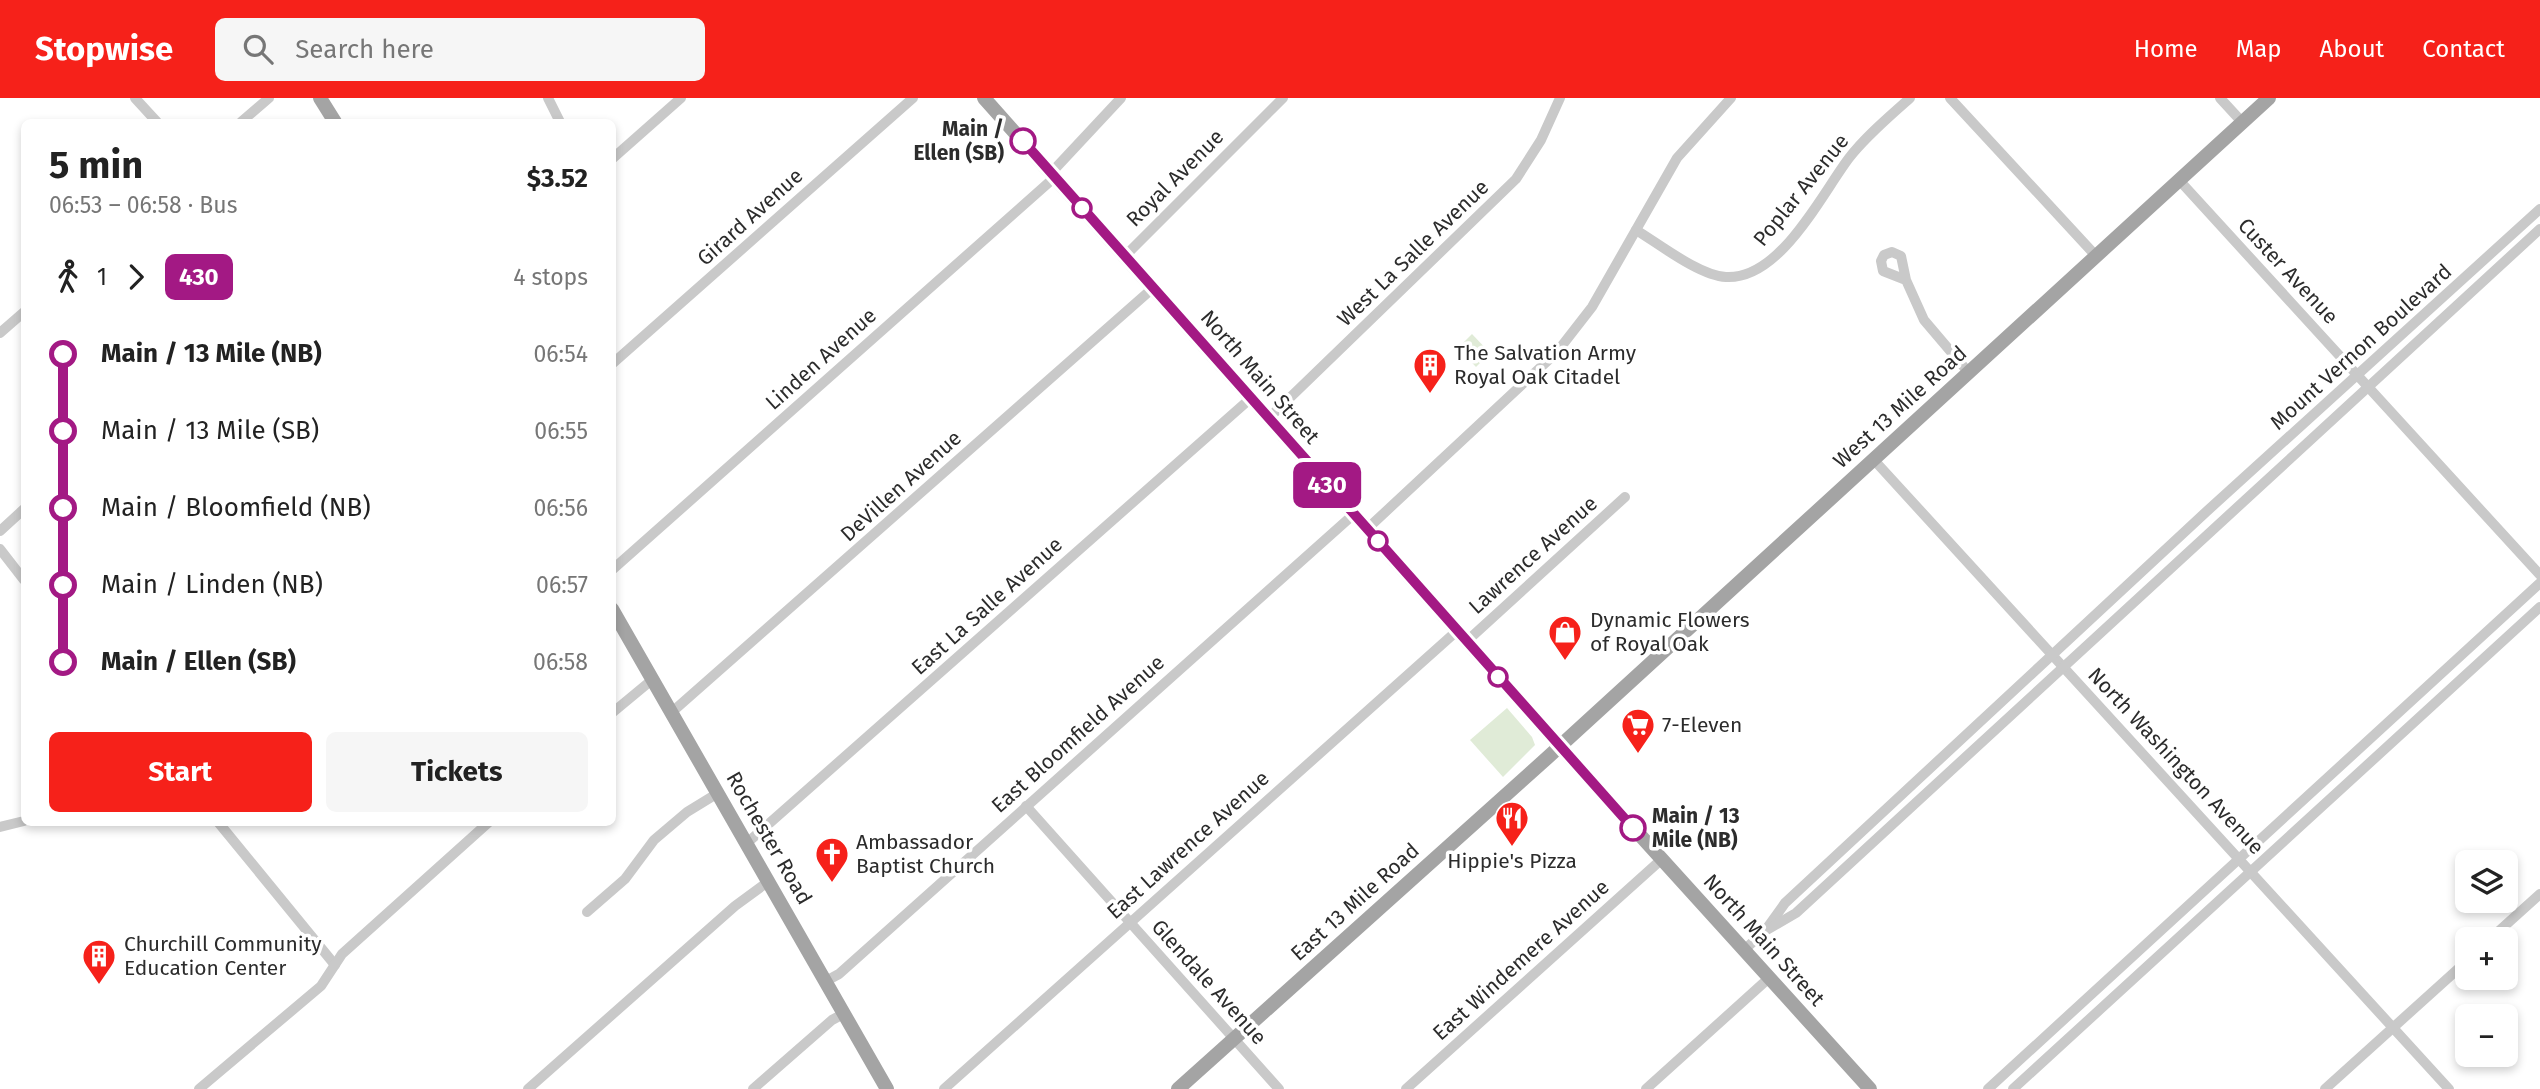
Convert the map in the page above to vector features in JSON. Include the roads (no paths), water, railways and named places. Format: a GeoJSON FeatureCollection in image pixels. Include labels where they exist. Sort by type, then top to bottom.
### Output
{"type":"FeatureCollection","features":[{"type":"Feature","properties":{"kind":"main road"},"geometry":{"type":"LineString","coordinates":[[320,98],[333,119]]}},
{"type":"Feature","properties":{"kind":"main road","name":"North Main Street"},"geometry":{"type":"LineString","coordinates":[[984,98],[1560,747],[1870,1089]]}},
{"type":"Feature","properties":{"kind":"main road","name":"West 13 Mile Road"},"geometry":{"type":"LineString","coordinates":[[1560,747],[2269,98]]}},
{"type":"Feature","properties":{"kind":"main road","name":"Rochester Road"},"geometry":{"type":"LineString","coordinates":[[616,616],[887,1089]]}},
{"type":"Feature","properties":{"kind":"main road","name":"East 13 Mile Road"},"geometry":{"type":"LineString","coordinates":[[1178,1089],[1560,747]]}},
{"type":"Feature","properties":{"kind":"street"},"geometry":{"type":"LineString","coordinates":[[135,98],[154,119]]}},
{"type":"Feature","properties":{"kind":"street"},"geometry":{"type":"LineString","coordinates":[[244,119],[269,98]]}},
{"type":"Feature","properties":{"kind":"street"},"geometry":{"type":"LineString","coordinates":[[548,98],[558,119]]}},
{"type":"Feature","properties":{"kind":"street"},"geometry":{"type":"LineString","coordinates":[[616,155],[681,98]]}},
{"type":"Feature","properties":{"kind":"street","name":"Girard Avenue"},"geometry":{"type":"LineString","coordinates":[[616,360],[913,98]]}},
{"type":"Feature","properties":{"kind":"street","name":"Linden Avenue"},"geometry":{"type":"LineString","coordinates":[[616,566],[1053,175],[1121,98]]}},
{"type":"Feature","properties":{"kind":"street","name":"Royal Avenue"},"geometry":{"type":"LineString","coordinates":[[1125,256],[1283,98]]}},
{"type":"Feature","properties":{"kind":"street","name":"West La Salle Avenue"},"geometry":{"type":"LineString","coordinates":[[1269,418],[1516,178],[1541,140],[1560,98]]}},
{"type":"Feature","properties":{"kind":"street"},"geometry":{"type":"LineString","coordinates":[[1367,529],[1557,352],[1591,307],[1677,158],[1731,98]]}},
{"type":"Feature","properties":{"kind":"street","name":"Poplar Avenue"},"geometry":{"type":"LineString","coordinates":[[1636,230],[1711,274],[1733,277],[1754,271],[1773,257],[1800,227],[1856,150],[1910,98]]}},
{"type":"Feature","properties":{"kind":"street"},"geometry":{"type":"LineString","coordinates":[[1950,98],[2096,256]]}},
{"type":"Feature","properties":{"kind":"street"},"geometry":{"type":"LineString","coordinates":[[2220,98],[2242,122]]}},
{"type":"Feature","properties":{"kind":"street","name":"Custer Avenue"},"geometry":{"type":"LineString","coordinates":[[2179,180],[2540,575]]}},
{"type":"Feature","properties":{"kind":"street","name":"Mount Vernon Boulevard"},"geometry":{"type":"LineString","coordinates":[[1765,931],[1785,902],[2206,512],[2540,209]]}},
{"type":"Feature","properties":{"kind":"street","name":"Mount Vernon Boulevard"},"geometry":{"type":"LineString","coordinates":[[1744,950],[1765,931],[1796,913],[2540,229]]}},
{"type":"Feature","properties":{"kind":"street"},"geometry":{"type":"LineString","coordinates":[[1906,280],[1930,329],[1969,373]]}},
{"type":"Feature","properties":{"kind":"street","name":"DeVillen Avenue"},"geometry":{"type":"LineString","coordinates":[[672,712],[1153,288]]}},
{"type":"Feature","properties":{"kind":"street"},"geometry":{"type":"LineString","coordinates":[[0,333],[21,315]]}},
{"type":"Feature","properties":{"kind":"street","name":"East La Salle Avenue"},"geometry":{"type":"LineString","coordinates":[[747,843],[1251,398]]}},
{"type":"Feature","properties":{"kind":"street","name":"North Washington Avenue"},"geometry":{"type":"LineString","coordinates":[[1874,460],[2449,1089]]}},
{"type":"Feature","properties":{"kind":"street","name":"Lawrence Avenue"},"geometry":{"type":"LineString","coordinates":[[1462,635],[1625,497]]}},
{"type":"Feature","properties":{"kind":"street"},"geometry":{"type":"LineString","coordinates":[[0,531],[21,512]]}},
{"type":"Feature","properties":{"kind":"street"},"geometry":{"type":"LineString","coordinates":[[2206,512],[2217,524]]}},
{"type":"Feature","properties":{"kind":"street","name":"East Bloomfield Avenue"},"geometry":{"type":"LineString","coordinates":[[826,981],[839,974],[1354,514]]}},
{"type":"Feature","properties":{"kind":"street"},"geometry":{"type":"LineString","coordinates":[[0,549],[21,576]]}},
{"type":"Feature","properties":{"kind":"street"},"geometry":{"type":"LineString","coordinates":[[1988,1089],[2540,583]]}},
{"type":"Feature","properties":{"kind":"street"},"geometry":{"type":"LineString","coordinates":[[2013,1089],[2394,744],[2540,607]]}},
{"type":"Feature","properties":{"kind":"street","name":"East Lawrence Avenue"},"geometry":{"type":"LineString","coordinates":[[944,1089],[1131,922],[1462,635]]}},
{"type":"Feature","properties":{"kind":"street"},"geometry":{"type":"LineString","coordinates":[[616,710],[653,679]]}},
{"type":"Feature","properties":{"kind":"street"},"geometry":{"type":"LineString","coordinates":[[2380,729],[2394,744]]}},
{"type":"Feature","properties":{"kind":"street"},"geometry":{"type":"LineString","coordinates":[[1910,786],[1921,798]]}},
{"type":"Feature","properties":{"kind":"street"},"geometry":{"type":"LineString","coordinates":[[587,912],[625,879],[654,840],[687,812],[718,793]]}},
{"type":"Feature","properties":{"kind":"street","name":"Glendale Avenue"},"geometry":{"type":"LineString","coordinates":[[1026,807],[1279,1089]]}},
{"type":"Feature","properties":{"kind":"street"},"geometry":{"type":"LineString","coordinates":[[0,827],[21,822]]}},
{"type":"Feature","properties":{"kind":"street"},"geometry":{"type":"LineString","coordinates":[[221,826],[335,965]]}},
{"type":"Feature","properties":{"kind":"street"},"geometry":{"type":"LineString","coordinates":[[199,1089],[321,986],[346,949],[480,826]]}},
{"type":"Feature","properties":{"kind":"street","name":"East Windemere Avenue"},"geometry":{"type":"LineString","coordinates":[[1406,1089],[1662,859]]}},
{"type":"Feature","properties":{"kind":"street"},"geometry":{"type":"LineString","coordinates":[[528,1089],[742,900],[769,881]]}},
{"type":"Feature","properties":{"kind":"street"},"geometry":{"type":"LineString","coordinates":[[2503,927],[2540,894]]}},
{"type":"Feature","properties":{"kind":"street"},"geometry":{"type":"LineString","coordinates":[[2325,1089],[2455,972]]}},
{"type":"Feature","properties":{"kind":"street"},"geometry":{"type":"LineString","coordinates":[[1646,1089],[1769,978]]}},
{"type":"Feature","properties":{"kind":"street"},"geometry":{"type":"LineString","coordinates":[[2095,992],[2106,1004]]}},
{"type":"Feature","properties":{"kind":"street"},"geometry":{"type":"LineString","coordinates":[[753,1089],[832,1020],[845,1013]]}},
{"type":"Feature","properties":{"kind":"place","name":"Main / Ellen (SB)"},"geometry":{"type":"Point","coordinates":[1023,141]}},
{"type":"Feature","properties":{"kind":"place","name":"The Salvation Army Royal Oak Citadel"},"geometry":{"type":"Point","coordinates":[1430,395]}},
{"type":"Feature","properties":{"kind":"place","name":"Dynamic Flowers of Royal Oak"},"geometry":{"type":"Point","coordinates":[1565,662]}},
{"type":"Feature","properties":{"kind":"place","name":"7-Eleven"},"geometry":{"type":"Point","coordinates":[1638,755]}},
{"type":"Feature","properties":{"kind":"place","name":"Main / 13 Mile (NB)"},"geometry":{"type":"Point","coordinates":[1633,828]}},
{"type":"Feature","properties":{"kind":"place","name":"Hippie's Pizza"},"geometry":{"type":"Point","coordinates":[1512,848]}},
{"type":"Feature","properties":{"kind":"place","name":"Ambassador Baptist Church"},"geometry":{"type":"Point","coordinates":[832,884]}},
{"type":"Feature","properties":{"kind":"place","name":"Churchill Community Education Center"},"geometry":{"type":"Point","coordinates":[99,986]}}]}
